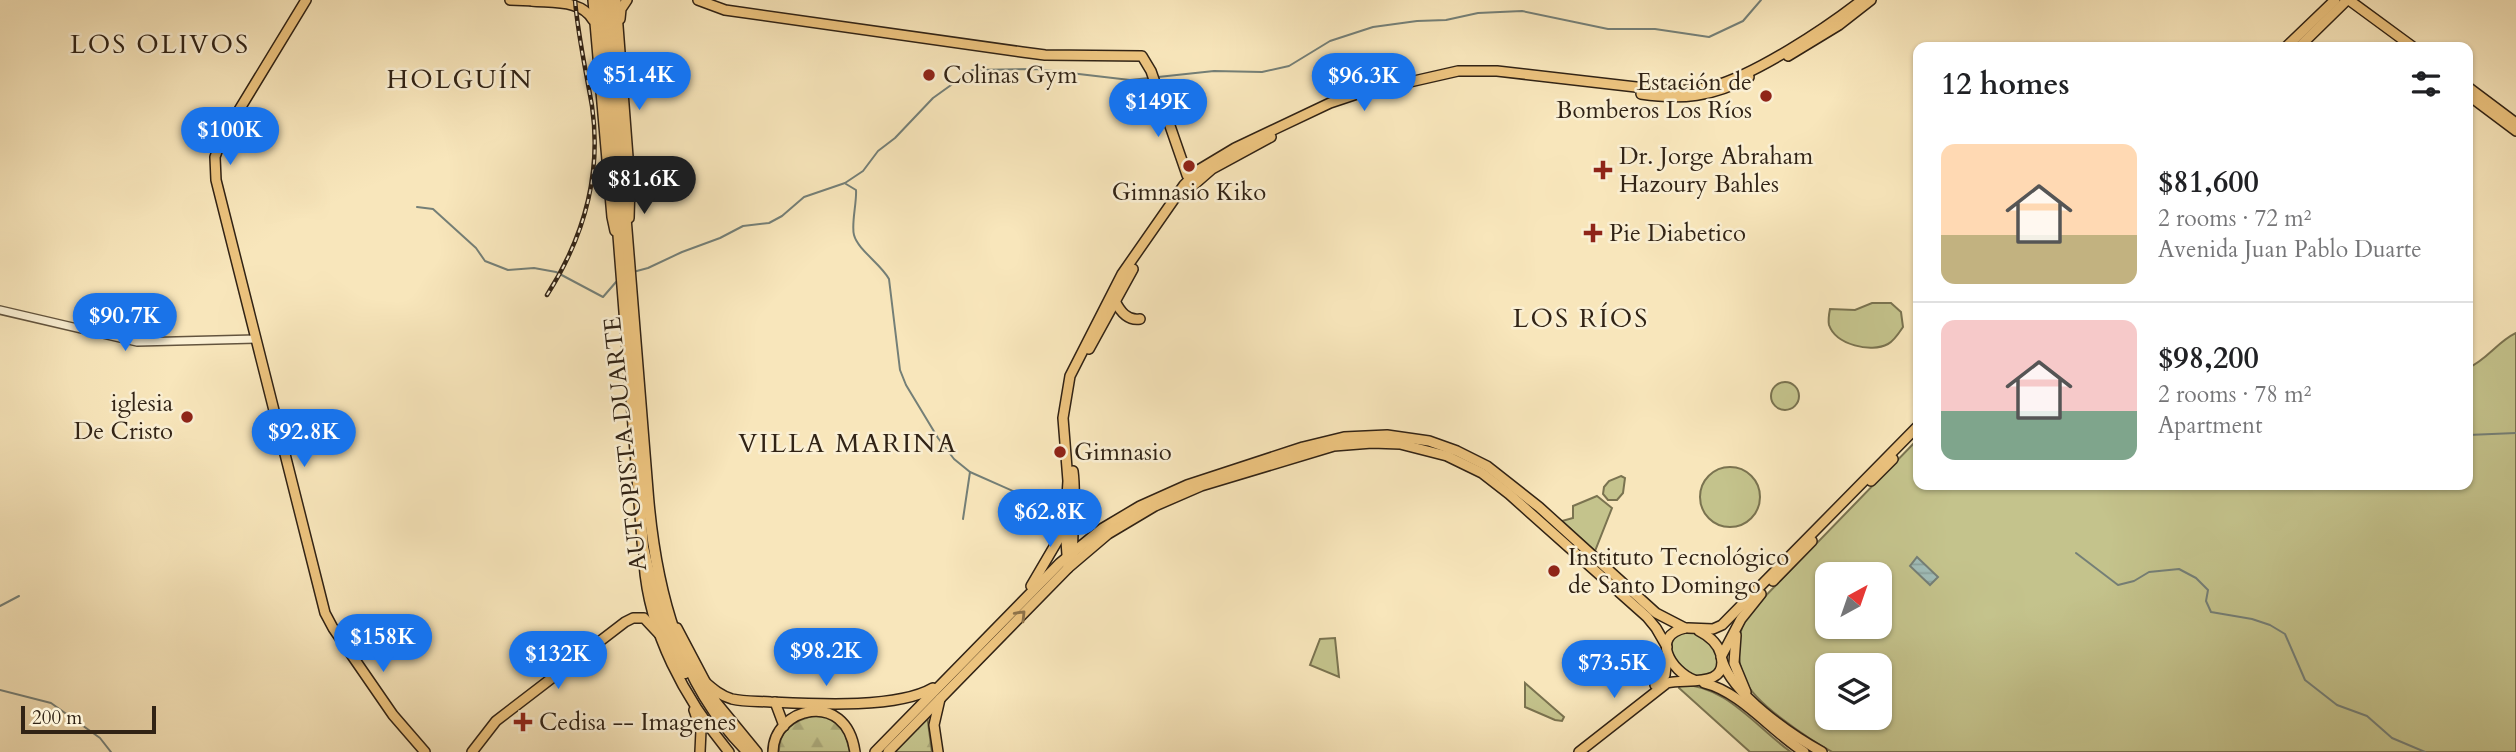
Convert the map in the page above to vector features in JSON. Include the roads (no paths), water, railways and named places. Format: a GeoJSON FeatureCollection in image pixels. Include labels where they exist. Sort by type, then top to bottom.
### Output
{"type":"FeatureCollection","features":[{"type":"Feature","properties":{"kind":"highway"},"geometry":{"type":"LineString","coordinates":[[600,0],[608,47],[629,236],[625,279]]}},
{"type":"Feature","properties":{"kind":"highway"},"geometry":{"type":"LineString","coordinates":[[608,0],[619,250],[625,263]]}},
{"type":"Feature","properties":{"kind":"highway","name":"AUTOPISTA DUARTE"},"geometry":{"type":"LineString","coordinates":[[625,279],[643,547],[655,601],[672,647],[706,710],[745,751]]}},
{"type":"Feature","properties":{"kind":"highway","name":"AUTOPISTA DUARTE"},"geometry":{"type":"LineString","coordinates":[[625,279],[652,542],[666,608],[682,653],[698,684],[745,751]]}},
{"type":"Feature","properties":{"kind":"main road"},"geometry":{"type":"LineString","coordinates":[[306,0],[222,138],[215,157],[219,191],[325,613],[393,715],[425,752]]}},
{"type":"Feature","properties":{"kind":"main road"},"geometry":{"type":"LineString","coordinates":[[510,0],[580,7],[589,12],[594,22]]}},
{"type":"Feature","properties":{"kind":"main road"},"geometry":{"type":"LineString","coordinates":[[532,1],[541,0]]}},
{"type":"Feature","properties":{"kind":"main road"},"geometry":{"type":"LineString","coordinates":[[593,0],[612,217],[619,250]]}},
{"type":"Feature","properties":{"kind":"main road"},"geometry":{"type":"LineString","coordinates":[[616,0],[630,183],[629,236]]}},
{"type":"Feature","properties":{"kind":"main road"},"geometry":{"type":"LineString","coordinates":[[617,31],[621,9],[628,0]]}},
{"type":"Feature","properties":{"kind":"main road"},"geometry":{"type":"LineString","coordinates":[[698,0],[725,10],[1045,55],[1142,56],[1151,71],[1192,181]]}},
{"type":"Feature","properties":{"kind":"main road"},"geometry":{"type":"LineString","coordinates":[[1071,481],[1063,410],[1066,389],[1076,362],[1122,274],[1192,181],[1221,155],[1330,103],[1357,94],[1458,71],[1497,71],[1651,89],[1687,91],[1709,87],[1737,77],[1788,49],[1862,0]]}},
{"type":"Feature","properties":{"kind":"main road"},"geometry":{"type":"LineString","coordinates":[[1070,560],[1069,420],[1072,391],[1081,366],[1115,301],[1147,246],[1192,181],[1224,161],[1331,107],[1460,76],[1497,76],[1657,96],[1705,95],[1731,87],[1811,43],[1839,26],[1871,0]]}},
{"type":"Feature","properties":{"kind":"main road"},"geometry":{"type":"LineString","coordinates":[[2324,10],[2327,0]]}},
{"type":"Feature","properties":{"kind":"main road"},"geometry":{"type":"LineString","coordinates":[[2359,0],[2361,12]]}},
{"type":"Feature","properties":{"kind":"main road"},"geometry":{"type":"LineString","coordinates":[[2291,42],[2324,10],[2343,1]]}},
{"type":"Feature","properties":{"kind":"main road"},"geometry":{"type":"LineString","coordinates":[[2343,1],[2406,42]]}},
{"type":"Feature","properties":{"kind":"main road"},"geometry":{"type":"LineString","coordinates":[[2304,42],[2343,1]]}},
{"type":"Feature","properties":{"kind":"main road"},"geometry":{"type":"LineString","coordinates":[[2335,11],[2345,7],[2361,12],[2398,42]]}},
{"type":"Feature","properties":{"kind":"main road"},"geometry":{"type":"LineString","coordinates":[[2473,91],[2516,123]]}},
{"type":"Feature","properties":{"kind":"main road"},"geometry":{"type":"LineString","coordinates":[[2473,98],[2516,131]]}},
{"type":"Feature","properties":{"kind":"main road"},"geometry":{"type":"LineString","coordinates":[[1115,301],[1119,310],[1127,317],[1140,319]]}},
{"type":"Feature","properties":{"kind":"main road"},"geometry":{"type":"LineString","coordinates":[[1573,752],[1662,679],[1667,667],[1667,650],[1672,634],[1687,628],[1713,629],[1722,625],[1913,431]]}},
{"type":"Feature","properties":{"kind":"main road"},"geometry":{"type":"LineString","coordinates":[[888,752],[1097,532],[1140,506],[1187,485],[1303,447],[1359,435],[1405,436],[1429,441],[1457,451],[1498,473],[1539,507],[1638,599],[1667,620],[1701,632],[1712,639],[1733,683],[1783,727],[1822,752]]}},
{"type":"Feature","properties":{"kind":"main road"},"geometry":{"type":"LineString","coordinates":[[1579,752],[1661,687],[1677,680],[1714,677],[1720,669],[1721,658],[1755,600],[1913,439]]}},
{"type":"Feature","properties":{"kind":"main road"},"geometry":{"type":"LineString","coordinates":[[875,752],[1021,602],[1070,560],[1136,516],[1201,486],[1334,446],[1372,443],[1400,443],[1447,456],[1495,482],[1647,617],[1660,633],[1675,668],[1696,680],[1721,688]]}},
{"type":"Feature","properties":{"kind":"main road"},"geometry":{"type":"LineString","coordinates":[[1068,527],[1085,535],[1097,532]]}},
{"type":"Feature","properties":{"kind":"main road"},"geometry":{"type":"LineString","coordinates":[[1021,602],[1044,566],[1055,541],[1068,527]]}},
{"type":"Feature","properties":{"kind":"main road","name":"AUTOPISTA DUARTE"},"geometry":{"type":"LineString","coordinates":[[643,547],[647,589],[659,634],[690,698],[729,752]]}},
{"type":"Feature","properties":{"kind":"main road","name":"AUTOPISTA DUARTE"},"geometry":{"type":"LineString","coordinates":[[666,608],[716,702],[757,752]]}},
{"type":"Feature","properties":{"kind":"main road"},"geometry":{"type":"LineString","coordinates":[[472,752],[496,721],[606,635],[633,618],[644,618],[659,634]]}},
{"type":"Feature","properties":{"kind":"main road"},"geometry":{"type":"LineString","coordinates":[[1660,633],[1668,628],[1667,620]]}},
{"type":"Feature","properties":{"kind":"main road"},"geometry":{"type":"LineString","coordinates":[[1722,625],[1719,634],[1722,638],[1726,639],[1735,632]]}},
{"type":"Feature","properties":{"kind":"main road"},"geometry":{"type":"LineString","coordinates":[[1735,632],[1734,663],[1748,697]]}},
{"type":"Feature","properties":{"kind":"main road"},"geometry":{"type":"LineString","coordinates":[[705,682],[720,695],[732,699],[792,703],[886,701],[926,692],[946,679]]}},
{"type":"Feature","properties":{"kind":"main road"},"geometry":{"type":"LineString","coordinates":[[1733,683],[1721,679],[1718,683],[1786,741],[1804,752]]}},
{"type":"Feature","properties":{"kind":"main road"},"geometry":{"type":"LineString","coordinates":[[938,752],[934,725],[941,696]]}},
{"type":"Feature","properties":{"kind":"main road"},"geometry":{"type":"LineString","coordinates":[[690,698],[701,730],[700,752]]}},
{"type":"Feature","properties":{"kind":"main road"},"geometry":{"type":"LineString","coordinates":[[775,702],[784,726]]}},
{"type":"Feature","properties":{"kind":"main road"},"geometry":{"type":"LineString","coordinates":[[792,703],[796,716]]}},
{"type":"Feature","properties":{"kind":"main road"},"geometry":{"type":"LineString","coordinates":[[773,752],[776,736],[784,726],[796,716],[813,711],[837,716],[848,728],[855,752]]}},
{"type":"Feature","properties":{"kind":"street"},"geometry":{"type":"LineString","coordinates":[[0,310],[137,342],[256,339]]}},
{"type":"Feature","properties":{"kind":"water"},"geometry":{"type":"Polygon","coordinates":[[[1917,557],[1938,577],[1930,585],[1910,566],[1917,557]]]}},
{"type":"Feature","properties":{"kind":"waterway"},"geometry":{"type":"LineString","coordinates":[[1158,77],[1214,71],[1262,72],[1289,66],[1330,41],[1373,27],[1446,20],[1478,13],[1522,11],[1608,29],[1655,29],[1709,37],[1743,21],[1761,0]]}},
{"type":"Feature","properties":{"kind":"waterway"},"geometry":{"type":"LineString","coordinates":[[633,272],[720,238],[743,226],[769,223],[782,216],[804,197],[845,183],[863,171],[878,151],[895,138],[933,98],[972,70],[1036,69],[1130,80],[1149,78]]}},
{"type":"Feature","properties":{"kind":"waterway"},"geometry":{"type":"LineString","coordinates":[[846,184],[856,190],[853,225],[856,241],[889,279],[900,370],[938,438],[954,459],[970,472],[1022,495],[1049,500]]}},
{"type":"Feature","properties":{"kind":"waterway"},"geometry":{"type":"LineString","coordinates":[[417,207],[433,209],[476,248],[485,261],[508,270],[534,268],[556,272],[603,297],[616,282]]}},
{"type":"Feature","properties":{"kind":"waterway"},"geometry":{"type":"LineString","coordinates":[[2473,435],[2516,433]]}},
{"type":"Feature","properties":{"kind":"waterway"},"geometry":{"type":"LineString","coordinates":[[963,519],[970,472]]}},
{"type":"Feature","properties":{"kind":"waterway"},"geometry":{"type":"LineString","coordinates":[[2076,553],[2118,585],[2134,581],[2149,572],[2179,569],[2196,578],[2208,590],[2206,601],[2211,612],[2252,619],[2285,634],[2305,680],[2337,705],[2367,716],[2392,738],[2425,752]]}},
{"type":"Feature","properties":{"kind":"waterway"},"geometry":{"type":"LineString","coordinates":[[0,606],[19,596]]}},
{"type":"Feature","properties":{"kind":"waterway"},"geometry":{"type":"LineString","coordinates":[[0,690],[51,703],[100,738],[111,752]]}},
{"type":"Feature","properties":{"kind":"railway"},"geometry":{"type":"LineString","coordinates":[[547,295],[571,251],[587,205],[592,181],[592,106],[575,0]]}},
{"type":"Feature","properties":{"kind":"place","name":"Colinas Gym"},"geometry":{"type":"Point","coordinates":[929,75]}},
{"type":"Feature","properties":{"kind":"place","name":"Estación de Bomberos Los Ríos"},"geometry":{"type":"Point","coordinates":[1766,96]}},
{"type":"Feature","properties":{"kind":"place","name":"Gimnasio Kiko"},"geometry":{"type":"Point","coordinates":[1189,166]}},
{"type":"Feature","properties":{"kind":"place","name":"Dr. Jorge Abraham Hazoury Bahles"},"geometry":{"type":"Point","coordinates":[1603,170]}},
{"type":"Feature","properties":{"kind":"place","name":"Pie Diabetico"},"geometry":{"type":"Point","coordinates":[1593,233]}},
{"type":"Feature","properties":{"kind":"place","name":"iglesia De Cristo"},"geometry":{"type":"Point","coordinates":[187,417]}},
{"type":"Feature","properties":{"kind":"place","name":"Gimnasio"},"geometry":{"type":"Point","coordinates":[1060,452]}},
{"type":"Feature","properties":{"kind":"place","name":"Instituto Tecnológico de Santo Domingo"},"geometry":{"type":"Point","coordinates":[1554,571]}},
{"type":"Feature","properties":{"kind":"place","name":"Cedisa -- Imagenes"},"geometry":{"type":"Point","coordinates":[523,722]}},
{"type":"Feature","properties":{"kind":"district","name":"LOS OLIVOS"},"geometry":{"type":"Point","coordinates":[160,44]}},
{"type":"Feature","properties":{"kind":"district","name":"HOLGUÍN"},"geometry":{"type":"Point","coordinates":[460,79]}},
{"type":"Feature","properties":{"kind":"district","name":"LOS RÍOS"},"geometry":{"type":"Point","coordinates":[1581,318]}},
{"type":"Feature","properties":{"kind":"district","name":"VILLA MARINA"},"geometry":{"type":"Point","coordinates":[848,443]}}]}
